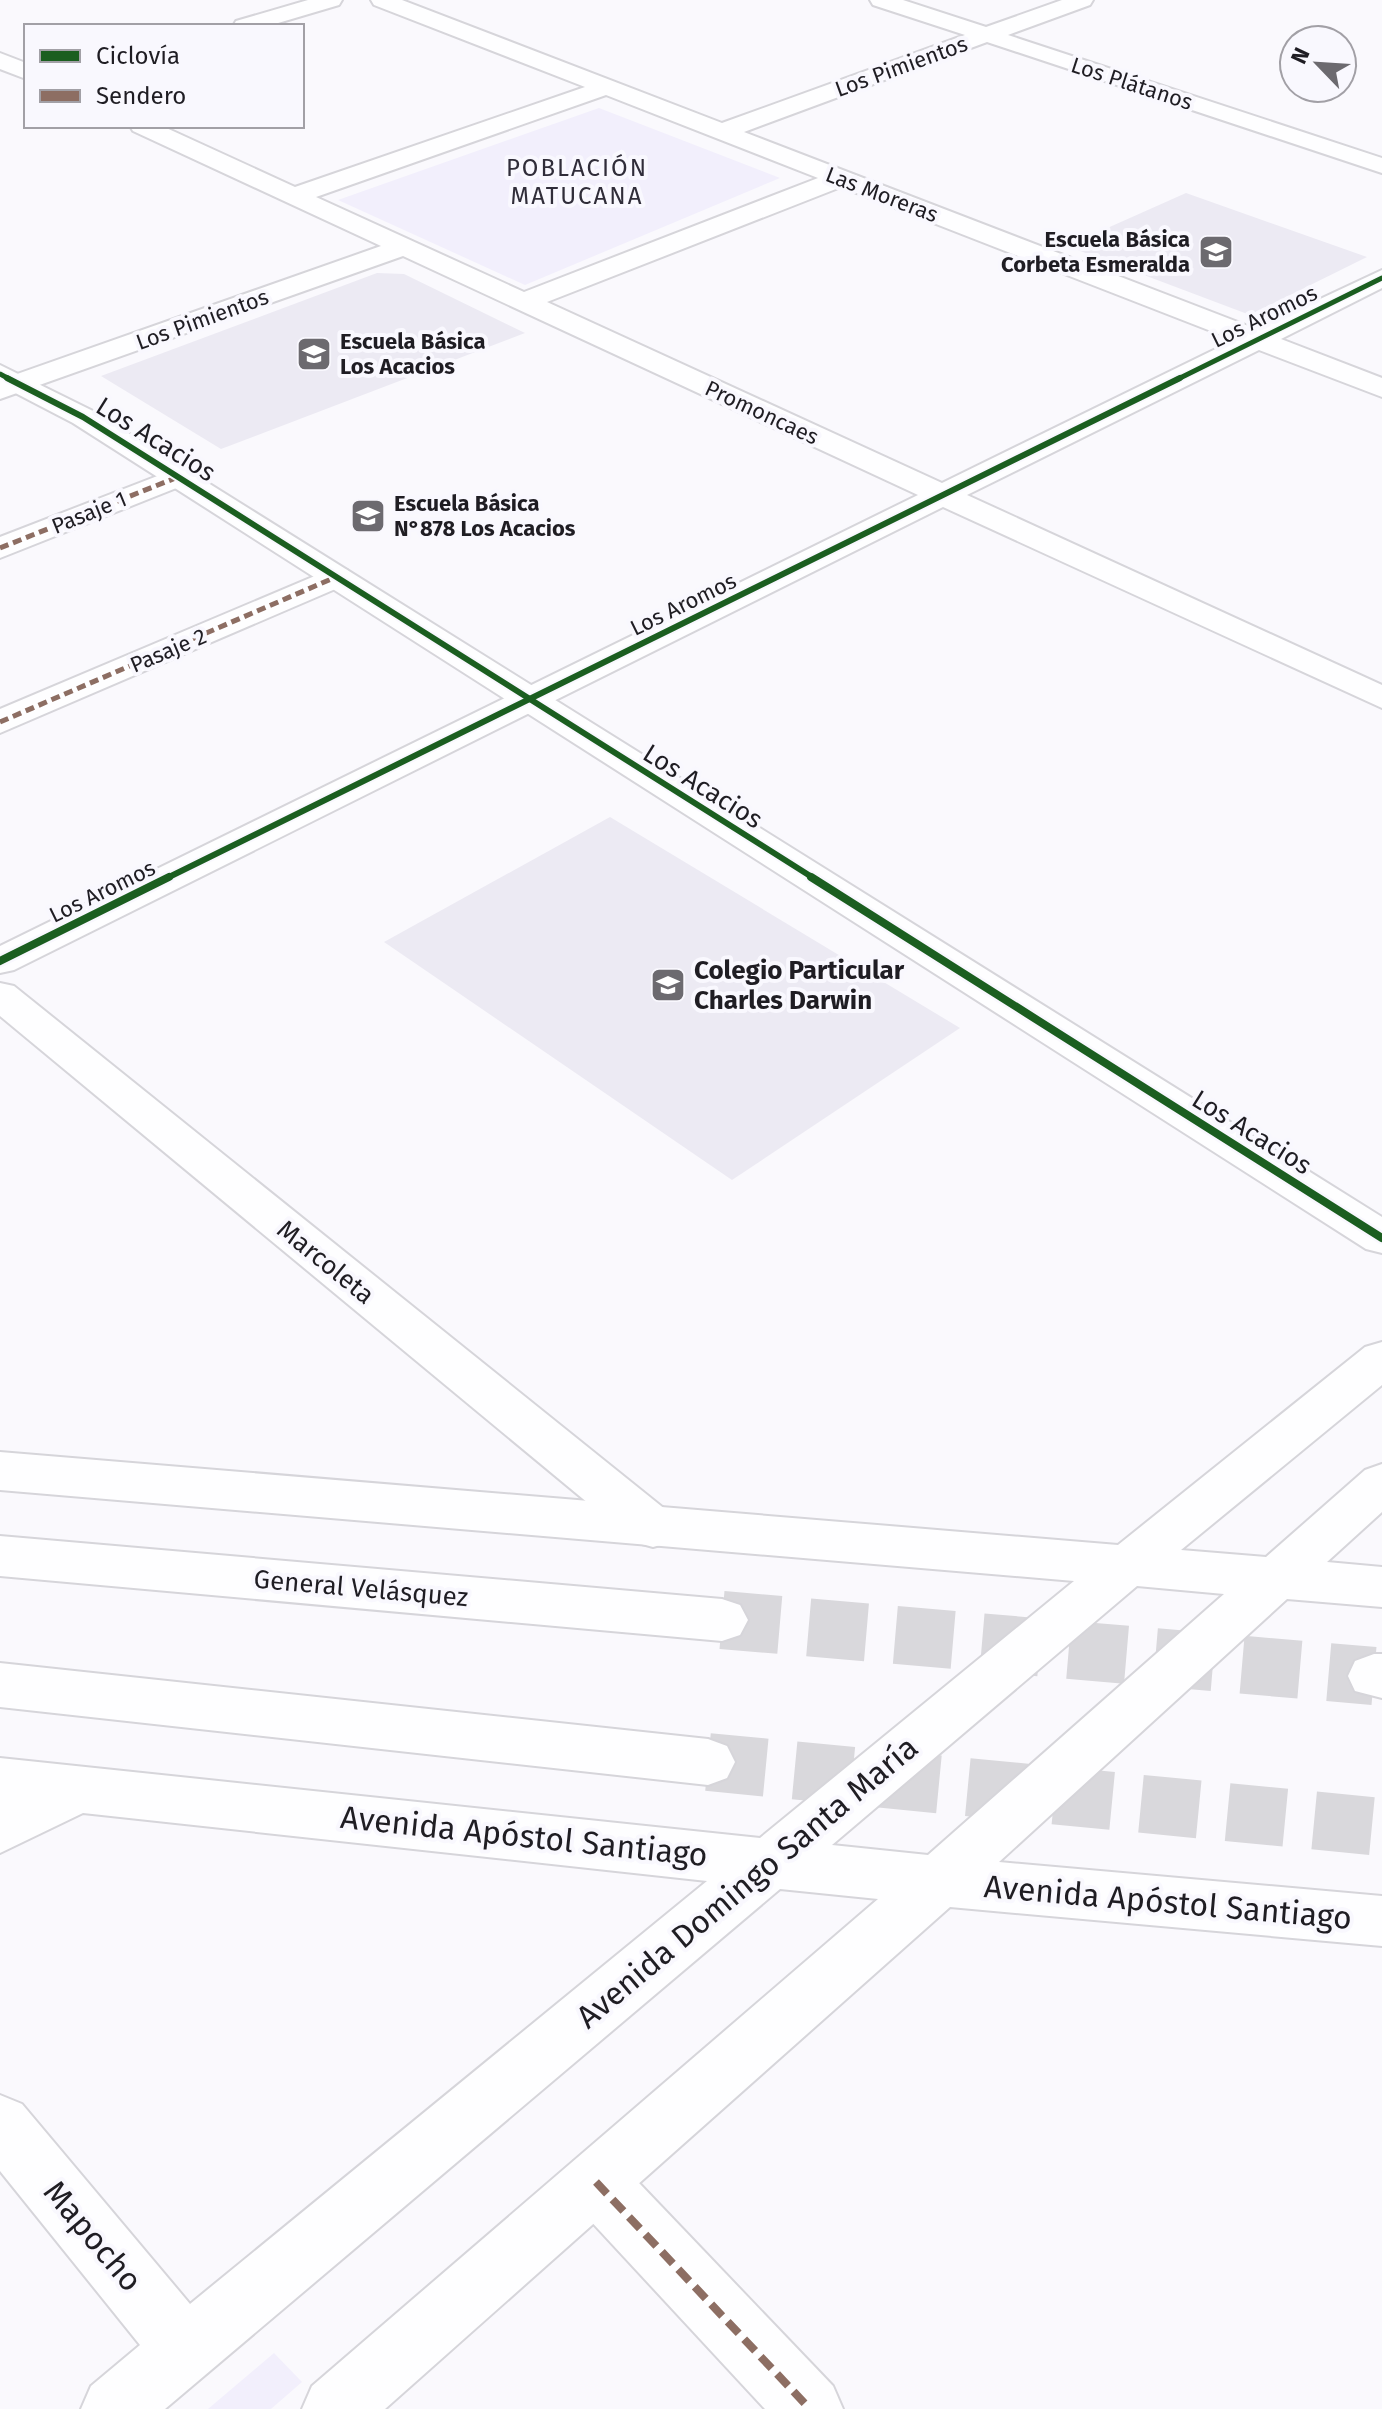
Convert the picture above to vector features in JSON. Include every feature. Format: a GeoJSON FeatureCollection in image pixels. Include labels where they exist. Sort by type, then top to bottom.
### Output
{"type":"FeatureCollection","features":[{"type":"Feature","properties":{"kind":"main road"},"geometry":{"type":"LineString","coordinates":[[251,24],[331,0]]}},
{"type":"Feature","properties":{"kind":"main road","name":"Las Moreras"},"geometry":{"type":"LineString","coordinates":[[382,0],[1382,388]]}},
{"type":"Feature","properties":{"kind":"main road","name":"Los Plátanos"},"geometry":{"type":"LineString","coordinates":[[881,0],[1382,166]]}},
{"type":"Feature","properties":{"kind":"main road","name":"Los Pimientos"},"geometry":{"type":"LineString","coordinates":[[721,132],[1082,0]]}},
{"type":"Feature","properties":{"kind":"main road"},"geometry":{"type":"LineString","coordinates":[[0,60],[24,71]]}},
{"type":"Feature","properties":{"kind":"main road"},"geometry":{"type":"LineString","coordinates":[[293,196],[607,87]]}},
{"type":"Feature","properties":{"kind":"main road","name":"Promoncaes"},"geometry":{"type":"LineString","coordinates":[[146,128],[1382,698]]}},
{"type":"Feature","properties":{"kind":"main road"},"geometry":{"type":"LineString","coordinates":[[523,302],[841,178]]}},
{"type":"Feature","properties":{"kind":"main road","name":"Los Pimientos"},"geometry":{"type":"LineString","coordinates":[[7,382],[403,247]]}},
{"type":"Feature","properties":{"kind":"main road","name":"Los Aromos"},"geometry":{"type":"LineString","coordinates":[[0,961],[1382,278]]}},
{"type":"Feature","properties":{"kind":"main road","name":"Los Acacios"},"geometry":{"type":"LineString","coordinates":[[7,382],[83,417],[1382,1238]]}},
{"type":"Feature","properties":{"kind":"main road","name":"Pasaje 1"},"geometry":{"type":"LineString","coordinates":[[0,548],[178,477]]}},
{"type":"Feature","properties":{"kind":"main road","name":"Pasaje 2"},"geometry":{"type":"LineString","coordinates":[[0,722],[336,577]]}},
{"type":"Feature","properties":{"kind":"main road","name":"Marcoleta"},"geometry":{"type":"LineString","coordinates":[[0,995],[653,1528]]}},
{"type":"Feature","properties":{"kind":"main road","name":"Avenida Domingo Santa María"},"geometry":{"type":"LineString","coordinates":[[114,2409],[1127,1566],[1382,1359]]}},
{"type":"Feature","properties":{"kind":"main road"},"geometry":{"type":"LineString","coordinates":[[0,1471],[1382,1587]]}},
{"type":"Feature","properties":{"kind":"main road"},"geometry":{"type":"LineString","coordinates":[[335,2409],[939,1881],[1382,1483]]}},
{"type":"Feature","properties":{"kind":"main road","name":"General Velásquez"},"geometry":{"type":"LineString","coordinates":[[0,1556],[722,1620]]}},
{"type":"Feature","properties":{"kind":"main road"},"geometry":{"type":"LineString","coordinates":[[0,1685],[708,1762]]}},
{"type":"Feature","properties":{"kind":"main road","name":"Avenida Apóstol Santiago"},"geometry":{"type":"LineString","coordinates":[[0,1781],[939,1881],[1382,1921]]}},
{"type":"Feature","properties":{"kind":"main road"},"geometry":{"type":"LineString","coordinates":[[0,1829],[80,1788]]}},
{"type":"Feature","properties":{"kind":"main road","name":"Mapocho"},"geometry":{"type":"LineString","coordinates":[[0,2124],[185,2349]]}},
{"type":"Feature","properties":{"kind":"main road"},"geometry":{"type":"LineString","coordinates":[[596,2182],[810,2409]]}},
{"type":"Feature","properties":{"kind":"shaded area"},"geometry":{"type":"Polygon","coordinates":[[[599,108],[780,178],[525,285],[338,200],[599,108]]]}},
{"type":"Feature","properties":{"kind":"shaded area","name":"Escuela Básica Corbeta Esmeralda"},"geometry":{"type":"Polygon","coordinates":[[[1186,193],[1367,257],[1250,315],[1067,246],[1186,193]]]}},
{"type":"Feature","properties":{"kind":"shaded area","name":"Escuela Básica Los Acacios"},"geometry":{"type":"Polygon","coordinates":[[[377,273],[404,274],[525,333],[221,449],[101,376],[377,273]]]}},
{"type":"Feature","properties":{"kind":"shaded area","name":"Colegio Particular Charles Darwin"},"geometry":{"type":"Polygon","coordinates":[[[610,817],[960,1028],[732,1180],[384,942],[610,817]]]}},
{"type":"Feature","properties":{"kind":"shaded area"},"geometry":{"type":"Polygon","coordinates":[[[274,2353],[302,2382],[271,2409],[208,2409],[274,2353]]]}},
{"type":"Feature","properties":{"kind":"tunnel"},"geometry":{"type":"LineString","coordinates":[[722,1620],[1374,1676]]}},
{"type":"Feature","properties":{"kind":"tunnel"},"geometry":{"type":"LineString","coordinates":[[708,1762],[1382,1827]]}},
{"type":"Feature","properties":{"kind":"marked path"},"geometry":{"type":"LineString","coordinates":[[0,548],[178,477]]}},
{"type":"Feature","properties":{"kind":"marked path"},"geometry":{"type":"LineString","coordinates":[[0,722],[336,577]]}},
{"type":"Feature","properties":{"kind":"marked path"},"geometry":{"type":"LineString","coordinates":[[596,2182],[810,2409]]}},
{"type":"Feature","properties":{"kind":"cycle path"},"geometry":{"type":"LineString","coordinates":[[0,961],[1382,278]]}},
{"type":"Feature","properties":{"kind":"cycle path"},"geometry":{"type":"LineString","coordinates":[[0,374],[83,417],[1382,1238]]}},
{"type":"Feature","properties":{"kind":"place","name":"Escuela Básica Corbeta Esmeralda"},"geometry":{"type":"Point","coordinates":[1216,252]}},
{"type":"Feature","properties":{"kind":"place","name":"Escuela Básica Los Acacios"},"geometry":{"type":"Point","coordinates":[314,354]}},
{"type":"Feature","properties":{"kind":"place","name":"Escuela Básica N°878 Los Acacios"},"geometry":{"type":"Point","coordinates":[368,516]}},
{"type":"Feature","properties":{"kind":"place","name":"Colegio Particular Charles Darwin"},"geometry":{"type":"Point","coordinates":[668,985]}},
{"type":"Feature","properties":{"kind":"district","name":"POBLACIÓN MATUCANA"},"geometry":{"type":"Point","coordinates":[577,182]}}]}
